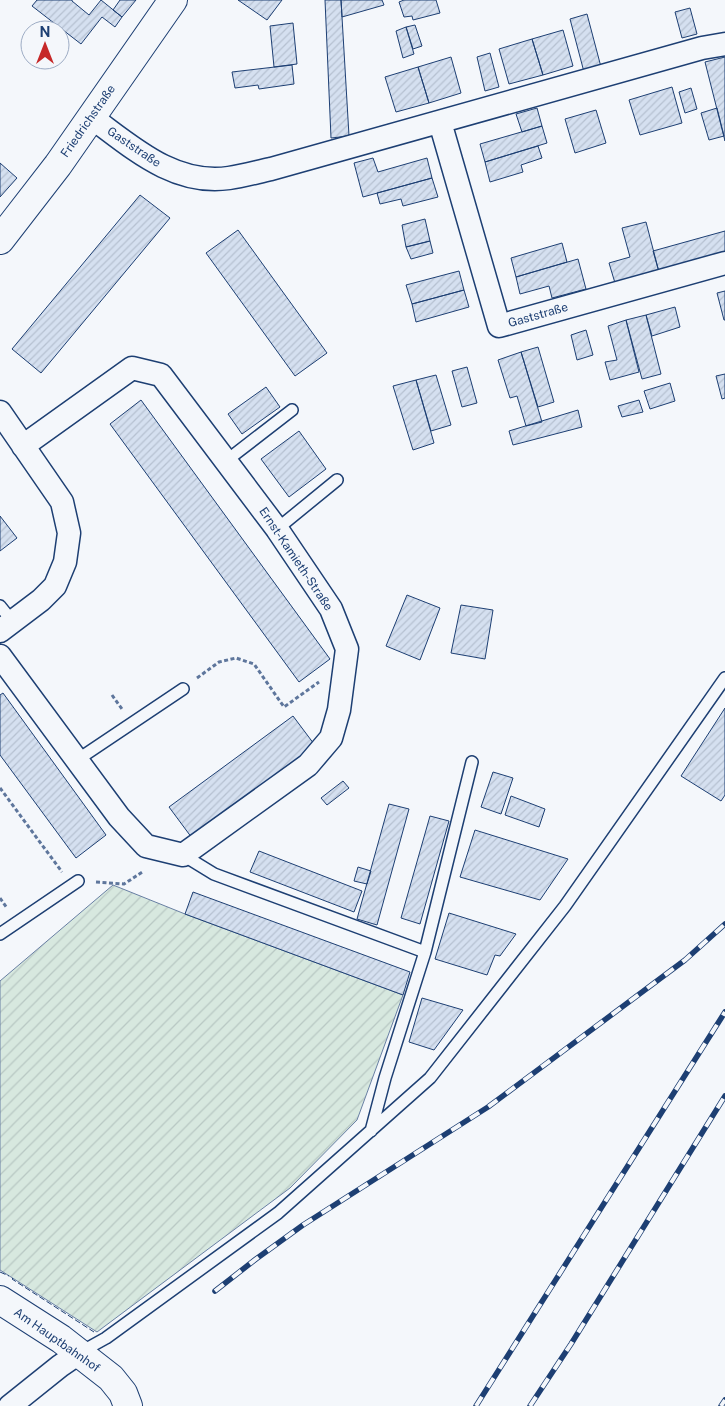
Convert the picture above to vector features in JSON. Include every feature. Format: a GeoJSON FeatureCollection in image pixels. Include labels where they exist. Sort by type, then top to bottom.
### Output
{"type":"FeatureCollection","features":[{"type":"Feature","properties":{"kind":"street","name":"Friedrichstraße"},"geometry":{"type":"LineString","coordinates":[[0,240],[37,193],[173,0]]}},
{"type":"Feature","properties":{"kind":"street","name":"Gaststraße"},"geometry":{"type":"LineString","coordinates":[[91,117],[151,161],[183,174],[207,179],[228,178],[440,122],[702,48],[725,44]]}},
{"type":"Feature","properties":{"kind":"street","name":"Gaststraße"},"geometry":{"type":"LineString","coordinates":[[440,122],[499,326],[725,264]]}},
{"type":"Feature","properties":{"kind":"street","name":"Ernst-Kamieth-Straße"},"geometry":{"type":"LineString","coordinates":[[23,446],[132,368],[162,375],[277,529],[331,609],[348,649],[339,710],[331,738],[308,765],[173,853]]}},
{"type":"Feature","properties":{"kind":"street"},"geometry":{"type":"LineString","coordinates":[[0,412],[62,502],[69,533],[65,562],[55,586],[41,600],[4,619]]}},
{"type":"Feature","properties":{"kind":"street"},"geometry":{"type":"LineString","coordinates":[[0,656],[119,817],[146,846],[173,853]]}},
{"type":"Feature","properties":{"kind":"street","name":"Am Hauptbahnhof"},"geometry":{"type":"LineString","coordinates":[[0,1300],[61,1339],[111,1378],[123,1393],[128,1406]]}},
{"type":"Feature","properties":{"kind":"street"},"geometry":{"type":"LineString","coordinates":[[10,1406],[79,1353]]}},
{"type":"Feature","properties":{"kind":"lane"},"geometry":{"type":"LineString","coordinates":[[226,461],[292,410]]}},
{"type":"Feature","properties":{"kind":"lane"},"geometry":{"type":"LineString","coordinates":[[277,529],[337,480]]}},
{"type":"Feature","properties":{"kind":"lane"},"geometry":{"type":"LineString","coordinates":[[79,1353],[106,1338],[278,1213],[430,1078],[565,906],[725,678]]}},
{"type":"Feature","properties":{"kind":"lane"},"geometry":{"type":"LineString","coordinates":[[77,760],[183,688]]}},
{"type":"Feature","properties":{"kind":"lane"},"geometry":{"type":"LineString","coordinates":[[371,1131],[385,1078],[425,952],[472,762]]}},
{"type":"Feature","properties":{"kind":"lane"},"geometry":{"type":"LineString","coordinates":[[173,853],[214,874],[425,952]]}},
{"type":"Feature","properties":{"kind":"lane"},"geometry":{"type":"LineString","coordinates":[[0,934],[75,883]]}},
{"type":"Feature","properties":{"kind":"path"},"geometry":{"type":"LineString","coordinates":[[183,688],[219,662],[236,658],[254,664],[284,707],[345,663]]}},
{"type":"Feature","properties":{"kind":"path"},"geometry":{"type":"LineString","coordinates":[[0,788],[75,883],[124,884],[159,860],[173,853]]}},
{"type":"Feature","properties":{"kind":"shaded area"},"geometry":{"type":"Polygon","coordinates":[[[113,885],[185,914],[403,995],[357,1120],[290,1188],[97,1332],[0,1270],[0,981],[113,885]]]}},
{"type":"Feature","properties":{"kind":"building"},"geometry":{"type":"Polygon","coordinates":[[[37,0],[72,0],[89,15],[101,0],[122,17],[115,27],[102,17],[81,44],[70,35],[70,20],[50,20],[32,6],[37,0]]]}},
{"type":"Feature","properties":{"kind":"building"},"geometry":{"type":"Polygon","coordinates":[[[120,0],[136,0],[122,17],[113,10],[120,0]]]}},
{"type":"Feature","properties":{"kind":"building"},"geometry":{"type":"Polygon","coordinates":[[[238,0],[282,0],[267,20],[238,0]]]}},
{"type":"Feature","properties":{"kind":"building"},"geometry":{"type":"Polygon","coordinates":[[[325,0],[341,0],[349,136],[331,138],[325,0]]]}},
{"type":"Feature","properties":{"kind":"building"},"geometry":{"type":"Polygon","coordinates":[[[341,0],[382,0],[384,5],[342,17],[341,0]]]}},
{"type":"Feature","properties":{"kind":"building"},"geometry":{"type":"Polygon","coordinates":[[[404,0],[436,0],[440,13],[413,20],[412,16],[404,17],[399,2],[404,0]]]}},
{"type":"Feature","properties":{"kind":"building"},"geometry":{"type":"Polygon","coordinates":[[[690,8],[697,34],[682,38],[675,12],[690,8]]]}},
{"type":"Feature","properties":{"kind":"building"},"geometry":{"type":"Polygon","coordinates":[[[587,14],[601,67],[584,72],[570,19],[587,14]]]}},
{"type":"Feature","properties":{"kind":"building"},"geometry":{"type":"Polygon","coordinates":[[[293,23],[297,64],[274,67],[270,26],[293,23]]]}},
{"type":"Feature","properties":{"kind":"building"},"geometry":{"type":"Polygon","coordinates":[[[415,25],[422,46],[413,49],[406,27],[415,25]]]}},
{"type":"Feature","properties":{"kind":"building"},"geometry":{"type":"Polygon","coordinates":[[[406,27],[414,54],[403,58],[396,31],[406,27]]]}},
{"type":"Feature","properties":{"kind":"building"},"geometry":{"type":"Polygon","coordinates":[[[563,30],[573,66],[543,75],[532,39],[563,30]]]}},
{"type":"Feature","properties":{"kind":"building"},"geometry":{"type":"Polygon","coordinates":[[[532,39],[543,75],[509,84],[499,49],[532,39]]]}},
{"type":"Feature","properties":{"kind":"building"},"geometry":{"type":"Polygon","coordinates":[[[490,53],[499,87],[485,91],[477,57],[490,53]]]}},
{"type":"Feature","properties":{"kind":"building"},"geometry":{"type":"Polygon","coordinates":[[[451,57],[461,93],[429,103],[418,67],[451,57]]]}},
{"type":"Feature","properties":{"kind":"building"},"geometry":{"type":"Polygon","coordinates":[[[725,57],[725,141],[705,62],[725,57]]]}},
{"type":"Feature","properties":{"kind":"building"},"geometry":{"type":"Polygon","coordinates":[[[292,65],[294,84],[259,89],[258,85],[235,88],[232,72],[292,65]]]}},
{"type":"Feature","properties":{"kind":"building"},"geometry":{"type":"Polygon","coordinates":[[[418,67],[429,103],[396,112],[385,77],[418,67]]]}},
{"type":"Feature","properties":{"kind":"building"},"geometry":{"type":"Polygon","coordinates":[[[672,87],[682,123],[640,135],[629,100],[672,87]]]}},
{"type":"Feature","properties":{"kind":"building"},"geometry":{"type":"Polygon","coordinates":[[[691,88],[697,109],[685,113],[679,92],[691,88]]]}},
{"type":"Feature","properties":{"kind":"building"},"geometry":{"type":"Polygon","coordinates":[[[537,108],[542,126],[522,132],[516,114],[537,108]]]}},
{"type":"Feature","properties":{"kind":"building"},"geometry":{"type":"Polygon","coordinates":[[[717,108],[724,136],[709,140],[701,113],[717,108]]]}},
{"type":"Feature","properties":{"kind":"building"},"geometry":{"type":"Polygon","coordinates":[[[596,110],[606,143],[575,153],[565,119],[596,110]]]}},
{"type":"Feature","properties":{"kind":"building"},"geometry":{"type":"Polygon","coordinates":[[[542,126],[547,143],[485,162],[480,144],[542,126]]]}},
{"type":"Feature","properties":{"kind":"building"},"geometry":{"type":"Polygon","coordinates":[[[538,146],[542,158],[521,165],[523,172],[490,182],[485,162],[538,146]]]}},
{"type":"Feature","properties":{"kind":"building"},"geometry":{"type":"Polygon","coordinates":[[[373,158],[378,172],[427,158],[432,178],[363,197],[354,163],[373,158]]]}},
{"type":"Feature","properties":{"kind":"building"},"geometry":{"type":"Polygon","coordinates":[[[0,163],[17,178],[0,197],[0,163]]]}},
{"type":"Feature","properties":{"kind":"building"},"geometry":{"type":"Polygon","coordinates":[[[432,178],[438,197],[403,206],[401,199],[380,204],[377,193],[432,178]]]}},
{"type":"Feature","properties":{"kind":"building"},"geometry":{"type":"Polygon","coordinates":[[[140,195],[170,218],[41,373],[12,349],[140,195]]]}},
{"type":"Feature","properties":{"kind":"building"},"geometry":{"type":"Polygon","coordinates":[[[425,219],[430,241],[406,247],[402,225],[425,219]]]}},
{"type":"Feature","properties":{"kind":"building"},"geometry":{"type":"Polygon","coordinates":[[[646,222],[659,272],[615,283],[609,263],[630,257],[622,228],[646,222]]]}},
{"type":"Feature","properties":{"kind":"building"},"geometry":{"type":"Polygon","coordinates":[[[238,230],[327,353],[295,376],[206,253],[238,230]]]}},
{"type":"Feature","properties":{"kind":"building"},"geometry":{"type":"Polygon","coordinates":[[[725,231],[725,253],[659,272],[653,251],[725,231]]]}},
{"type":"Feature","properties":{"kind":"building"},"geometry":{"type":"Polygon","coordinates":[[[430,241],[433,253],[411,259],[406,247],[430,241]]]}},
{"type":"Feature","properties":{"kind":"building"},"geometry":{"type":"Polygon","coordinates":[[[562,243],[567,262],[516,277],[511,258],[562,243]]]}},
{"type":"Feature","properties":{"kind":"building"},"geometry":{"type":"Polygon","coordinates":[[[578,259],[586,289],[552,298],[549,286],[520,294],[516,277],[578,259]]]}},
{"type":"Feature","properties":{"kind":"building"},"geometry":{"type":"Polygon","coordinates":[[[459,271],[464,290],[412,304],[406,285],[459,271]]]}},
{"type":"Feature","properties":{"kind":"building"},"geometry":{"type":"Polygon","coordinates":[[[464,290],[469,307],[416,322],[412,304],[464,290]]]}},
{"type":"Feature","properties":{"kind":"building"},"geometry":{"type":"Polygon","coordinates":[[[725,291],[725,320],[724,320],[717,293],[725,291]]]}},
{"type":"Feature","properties":{"kind":"building"},"geometry":{"type":"Polygon","coordinates":[[[675,307],[680,327],[652,336],[646,315],[675,307]]]}},
{"type":"Feature","properties":{"kind":"building"},"geometry":{"type":"Polygon","coordinates":[[[646,315],[661,374],[642,379],[626,320],[646,315]]]}},
{"type":"Feature","properties":{"kind":"building"},"geometry":{"type":"Polygon","coordinates":[[[626,320],[639,372],[610,380],[605,362],[617,360],[608,326],[626,320]]]}},
{"type":"Feature","properties":{"kind":"building"},"geometry":{"type":"Polygon","coordinates":[[[586,330],[593,355],[577,360],[571,335],[586,330]]]}},
{"type":"Feature","properties":{"kind":"building"},"geometry":{"type":"Polygon","coordinates":[[[538,347],[554,402],[538,407],[521,352],[538,347]]]}},
{"type":"Feature","properties":{"kind":"building"},"geometry":{"type":"Polygon","coordinates":[[[521,352],[542,422],[526,426],[517,396],[510,398],[498,360],[521,352]]]}},
{"type":"Feature","properties":{"kind":"building"},"geometry":{"type":"Polygon","coordinates":[[[467,367],[477,403],[462,407],[452,371],[467,367]]]}},
{"type":"Feature","properties":{"kind":"building"},"geometry":{"type":"Polygon","coordinates":[[[725,374],[725,398],[722,399],[716,376],[725,374]]]}},
{"type":"Feature","properties":{"kind":"building"},"geometry":{"type":"Polygon","coordinates":[[[436,375],[451,425],[431,431],[416,380],[436,375]]]}},
{"type":"Feature","properties":{"kind":"building"},"geometry":{"type":"Polygon","coordinates":[[[416,380],[434,443],[413,450],[393,386],[416,380]]]}},
{"type":"Feature","properties":{"kind":"building"},"geometry":{"type":"Polygon","coordinates":[[[670,383],[675,401],[650,409],[644,391],[670,383]]]}},
{"type":"Feature","properties":{"kind":"building"},"geometry":{"type":"Polygon","coordinates":[[[266,387],[280,407],[242,434],[228,414],[266,387]]]}},
{"type":"Feature","properties":{"kind":"building"},"geometry":{"type":"Polygon","coordinates":[[[141,400],[330,659],[299,682],[110,424],[141,400]]]}},
{"type":"Feature","properties":{"kind":"building"},"geometry":{"type":"Polygon","coordinates":[[[639,400],[643,412],[622,417],[618,406],[639,400]]]}},
{"type":"Feature","properties":{"kind":"building"},"geometry":{"type":"Polygon","coordinates":[[[578,410],[582,427],[513,445],[509,431],[578,410]]]}},
{"type":"Feature","properties":{"kind":"building"},"geometry":{"type":"Polygon","coordinates":[[[299,431],[326,469],[289,497],[261,459],[299,431]]]}},
{"type":"Feature","properties":{"kind":"building"},"geometry":{"type":"Polygon","coordinates":[[[0,516],[17,538],[0,551],[0,516]]]}},
{"type":"Feature","properties":{"kind":"building"},"geometry":{"type":"Polygon","coordinates":[[[407,595],[440,608],[420,660],[386,646],[407,595]]]}},
{"type":"Feature","properties":{"kind":"building"},"geometry":{"type":"Polygon","coordinates":[[[461,605],[493,610],[485,659],[451,653],[461,605]]]}},
{"type":"Feature","properties":{"kind":"building"},"geometry":{"type":"Polygon","coordinates":[[[3,693],[106,835],[76,858],[0,755],[0,695],[3,693]]]}},
{"type":"Feature","properties":{"kind":"building"},"geometry":{"type":"Polygon","coordinates":[[[725,708],[725,795],[721,801],[681,776],[725,708]]]}},
{"type":"Feature","properties":{"kind":"building"},"geometry":{"type":"Polygon","coordinates":[[[293,716],[317,748],[192,838],[169,807],[293,716]]]}},
{"type":"Feature","properties":{"kind":"building"},"geometry":{"type":"Polygon","coordinates":[[[493,772],[513,778],[501,814],[481,807],[493,772]]]}},
{"type":"Feature","properties":{"kind":"building"},"geometry":{"type":"Polygon","coordinates":[[[343,781],[349,788],[327,805],[321,798],[343,781]]]}},
{"type":"Feature","properties":{"kind":"building"},"geometry":{"type":"Polygon","coordinates":[[[511,796],[545,809],[539,827],[505,815],[511,796]]]}},
{"type":"Feature","properties":{"kind":"building"},"geometry":{"type":"Polygon","coordinates":[[[389,804],[409,809],[377,925],[357,919],[389,804]]]}},
{"type":"Feature","properties":{"kind":"building"},"geometry":{"type":"Polygon","coordinates":[[[430,816],[449,821],[420,924],[401,918],[430,816]]]}},
{"type":"Feature","properties":{"kind":"building"},"geometry":{"type":"Polygon","coordinates":[[[475,830],[568,859],[540,900],[460,877],[475,830]]]}},
{"type":"Feature","properties":{"kind":"building"},"geometry":{"type":"Polygon","coordinates":[[[259,851],[362,891],[354,912],[250,872],[259,851]]]}},
{"type":"Feature","properties":{"kind":"building"},"geometry":{"type":"Polygon","coordinates":[[[358,867],[371,871],[367,884],[354,881],[358,867]]]}},
{"type":"Feature","properties":{"kind":"building"},"geometry":{"type":"Polygon","coordinates":[[[193,892],[410,972],[403,995],[185,914],[193,892]]]}},
{"type":"Feature","properties":{"kind":"building"},"geometry":{"type":"Polygon","coordinates":[[[449,913],[516,934],[500,956],[495,955],[487,975],[435,959],[449,913]]]}},
{"type":"Feature","properties":{"kind":"building"},"geometry":{"type":"Polygon","coordinates":[[[422,998],[463,1010],[434,1050],[409,1042],[422,998]]]}},
{"type":"Feature","properties":{"kind":"railway"},"geometry":{"type":"LineString","coordinates":[[215,1291],[303,1225],[488,1107],[685,960],[725,924]]}},
{"type":"Feature","properties":{"kind":"railway"},"geometry":{"type":"LineString","coordinates":[[476,1406],[725,1012]]}},
{"type":"Feature","properties":{"kind":"railway"},"geometry":{"type":"LineString","coordinates":[[530,1406],[571,1344],[725,1096]]}},
{"type":"Feature","properties":{"kind":"railway"},"geometry":{"type":"LineString","coordinates":[[721,1406],[725,1400]]}},
{"type":"Feature","properties":{"kind":"fence"},"geometry":{"type":"LineString","coordinates":[[0,1272],[9,1276]]}},
{"type":"Feature","properties":{"kind":"fence"},"geometry":{"type":"LineString","coordinates":[[13,1278],[94,1332]]}}]}
